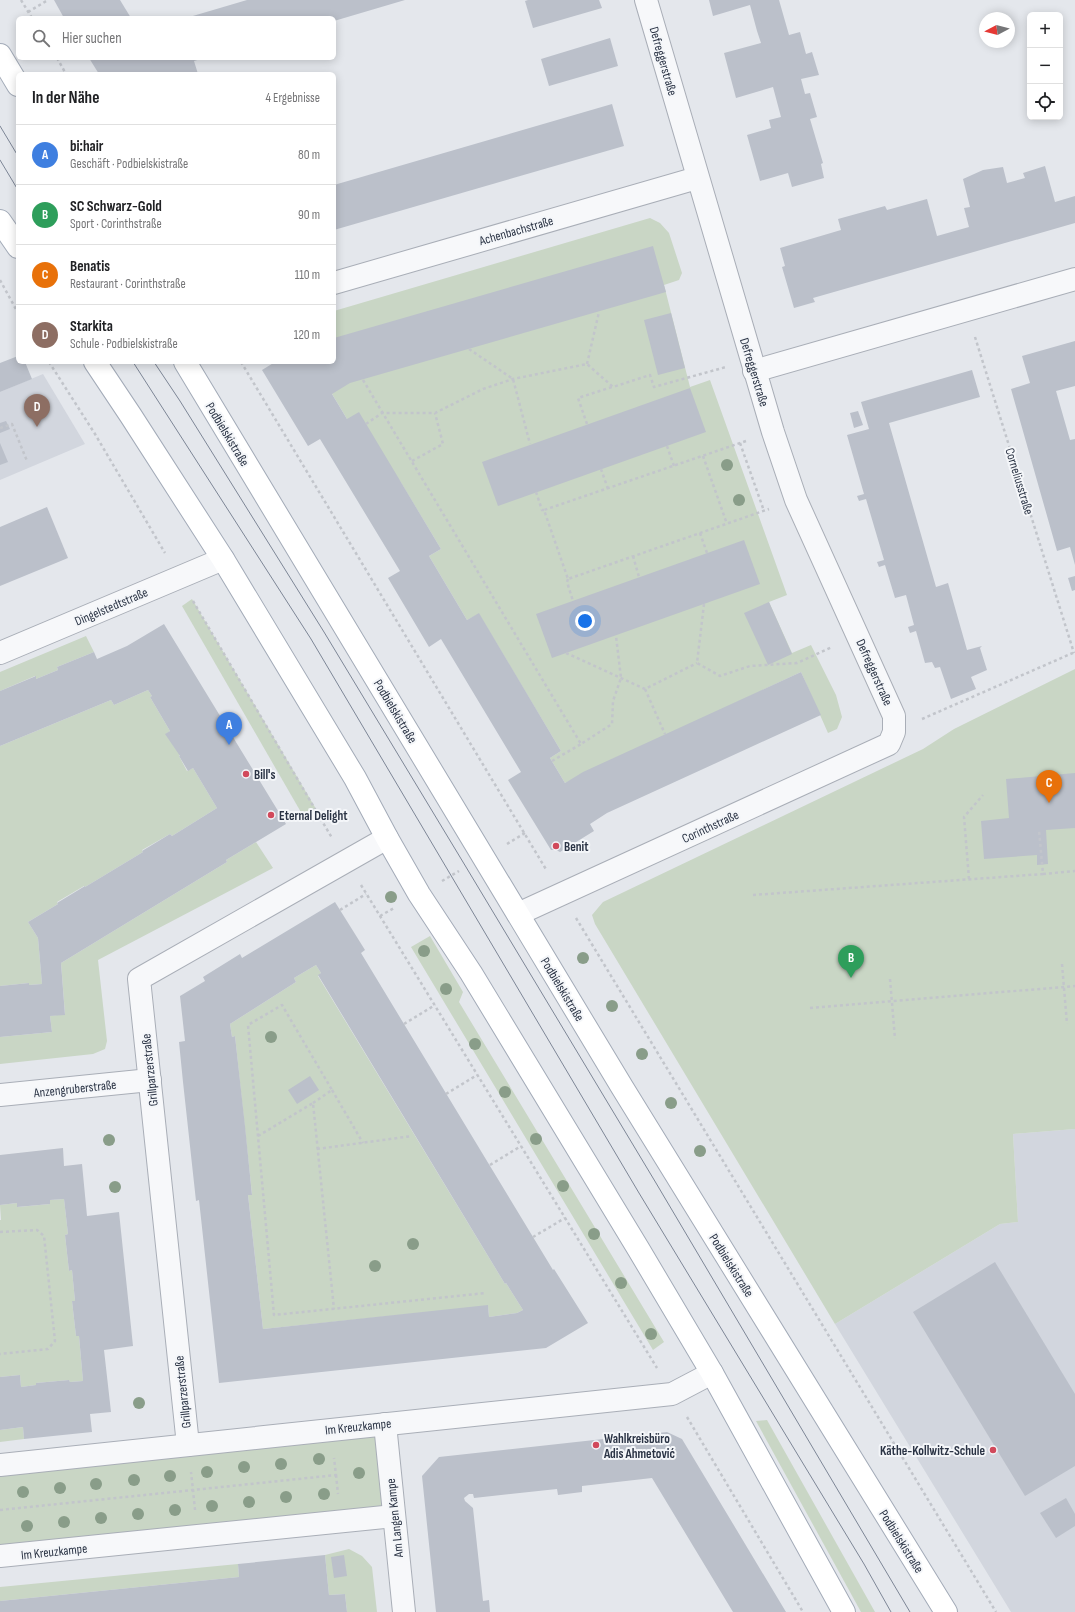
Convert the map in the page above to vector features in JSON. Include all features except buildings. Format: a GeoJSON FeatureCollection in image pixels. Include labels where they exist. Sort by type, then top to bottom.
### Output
{"type":"FeatureCollection","features":[{"type":"Feature","properties":{"kind":"main road"},"geometry":{"type":"LineString","coordinates":[[0,55],[16,82]]}},
{"type":"Feature","properties":{"kind":"main road"},"geometry":{"type":"LineString","coordinates":[[0,220],[16,244]]}},
{"type":"Feature","properties":{"kind":"main road"},"geometry":{"type":"LineString","coordinates":[[96,364],[223,559],[355,778],[419,894],[475,980],[639,1250],[712,1373],[844,1612]]}},
{"type":"Feature","properties":{"kind":"main road","name":"Podbielskistraße"},"geometry":{"type":"LineString","coordinates":[[186,364],[622,1086],[946,1612]]}},
{"type":"Feature","properties":{"kind":"street","name":"Defreggerstraße"},"geometry":{"type":"LineString","coordinates":[[646,0],[697,178],[773,432],[796,500],[894,716],[894,732]]}},
{"type":"Feature","properties":{"kind":"street","name":"Achenbachstraße"},"geometry":{"type":"LineString","coordinates":[[336,282],[697,178]]}},
{"type":"Feature","properties":{"kind":"street"},"geometry":{"type":"LineString","coordinates":[[753,365],[967,310],[1075,279]]}},
{"type":"Feature","properties":{"kind":"street","name":"Dingelstedtstraße"},"geometry":{"type":"LineString","coordinates":[[0,653],[223,559]]}},
{"type":"Feature","properties":{"kind":"street","name":"Corinthstraße"},"geometry":{"type":"LineString","coordinates":[[518,914],[888,744],[894,732]]}},
{"type":"Feature","properties":{"kind":"street","name":"Grillparzerstraße"},"geometry":{"type":"LineString","coordinates":[[188,1445],[139,979],[387,838]]}},
{"type":"Feature","properties":{"kind":"street","name":"Anzengruberstraße"},"geometry":{"type":"LineString","coordinates":[[0,1095],[150,1080]]}},
{"type":"Feature","properties":{"kind":"street","name":"Im Kreuzkampe"},"geometry":{"type":"LineString","coordinates":[[0,1465],[672,1394],[712,1373]]}},
{"type":"Feature","properties":{"kind":"street","name":"Am Langen Kampe"},"geometry":{"type":"LineString","coordinates":[[385,1424],[404,1612]]}},
{"type":"Feature","properties":{"kind":"street","name":"Im Kreuzkampe"},"geometry":{"type":"LineString","coordinates":[[0,1556],[394,1516]]}},
{"type":"Feature","properties":{"kind":"path"},"geometry":{"type":"LineString","coordinates":[[21,0],[31,16]]}},
{"type":"Feature","properties":{"kind":"path"},"geometry":{"type":"LineString","coordinates":[[28,12],[48,0]]}},
{"type":"Feature","properties":{"kind":"path"},"geometry":{"type":"LineString","coordinates":[[57,60],[65,72]]}},
{"type":"Feature","properties":{"kind":"path"},"geometry":{"type":"LineString","coordinates":[[0,280],[16,309]]}},
{"type":"Feature","properties":{"kind":"path","name":"Corneliusstraße"},"geometry":{"type":"LineString","coordinates":[[967,310],[1074,652]]}},
{"type":"Feature","properties":{"kind":"path"},"geometry":{"type":"LineString","coordinates":[[587,364],[599,312]]}},
{"type":"Feature","properties":{"kind":"path"},"geometry":{"type":"LineString","coordinates":[[469,349],[513,379],[530,444]]}},
{"type":"Feature","properties":{"kind":"path"},"geometry":{"type":"LineString","coordinates":[[51,364],[95,434],[346,862],[713,1459],[803,1612]]}},
{"type":"Feature","properties":{"kind":"path"},"geometry":{"type":"LineString","coordinates":[[242,364],[996,1612]]}},
{"type":"Feature","properties":{"kind":"path"},"geometry":{"type":"LineString","coordinates":[[587,364],[613,387]]}},
{"type":"Feature","properties":{"kind":"path"},"geometry":{"type":"LineString","coordinates":[[366,424],[382,413],[435,413],[483,389],[513,379],[587,364]]}},
{"type":"Feature","properties":{"kind":"path"},"geometry":{"type":"LineString","coordinates":[[587,424],[578,398],[650,375],[654,387],[753,365]]}},
{"type":"Feature","properties":{"kind":"path"},"geometry":{"type":"LineString","coordinates":[[363,380],[581,744]]}},
{"type":"Feature","properties":{"kind":"path"},"geometry":{"type":"LineString","coordinates":[[412,461],[444,444],[435,413]]}},
{"type":"Feature","properties":{"kind":"path"},"geometry":{"type":"LineString","coordinates":[[0,428],[12,424],[27,461]]}},
{"type":"Feature","properties":{"kind":"path"},"geometry":{"type":"LineString","coordinates":[[544,510],[752,439]]}},
{"type":"Feature","properties":{"kind":"path"},"geometry":{"type":"LineString","coordinates":[[740,443],[764,511]]}},
{"type":"Feature","properties":{"kind":"path"},"geometry":{"type":"LineString","coordinates":[[667,446],[674,466]]}},
{"type":"Feature","properties":{"kind":"path"},"geometry":{"type":"LineString","coordinates":[[703,456],[727,524]]}},
{"type":"Feature","properties":{"kind":"path"},"geometry":{"type":"LineString","coordinates":[[601,469],[608,489]]}},
{"type":"Feature","properties":{"kind":"path"},"geometry":{"type":"LineString","coordinates":[[536,492],[542,510],[544,510],[568,579],[567,582],[573,601]]}},
{"type":"Feature","properties":{"kind":"path"},"geometry":{"type":"LineString","coordinates":[[568,579],[776,507]]}},
{"type":"Feature","properties":{"kind":"path"},"geometry":{"type":"LineString","coordinates":[[700,533],[707,553]]}},
{"type":"Feature","properties":{"kind":"path"},"geometry":{"type":"LineString","coordinates":[[633,556],[640,577]]}},
{"type":"Feature","properties":{"kind":"path"},"geometry":{"type":"LineString","coordinates":[[697,663],[704,604]]}},
{"type":"Feature","properties":{"kind":"path"},"geometry":{"type":"LineString","coordinates":[[697,663],[720,676],[750,666],[797,663],[858,635]]}},
{"type":"Feature","properties":{"kind":"path"},"geometry":{"type":"LineString","coordinates":[[552,762],[612,724],[613,701],[621,678],[616,636]]}},
{"type":"Feature","properties":{"kind":"path"},"geometry":{"type":"LineString","coordinates":[[894,732],[1074,652]]}},
{"type":"Feature","properties":{"kind":"path"},"geometry":{"type":"LineString","coordinates":[[566,653],[645,689],[665,734]]}},
{"type":"Feature","properties":{"kind":"path"},"geometry":{"type":"LineString","coordinates":[[645,689],[697,663]]}},
{"type":"Feature","properties":{"kind":"path"},"geometry":{"type":"LineString","coordinates":[[969,879],[964,817],[983,795]]}},
{"type":"Feature","properties":{"kind":"path"},"geometry":{"type":"LineString","coordinates":[[1039,830],[1043,874]]}},
{"type":"Feature","properties":{"kind":"path"},"geometry":{"type":"LineString","coordinates":[[380,916],[525,833]]}},
{"type":"Feature","properties":{"kind":"path"},"geometry":{"type":"LineString","coordinates":[[753,895],[1075,871]]}},
{"type":"Feature","properties":{"kind":"path"},"geometry":{"type":"LineString","coordinates":[[340,910],[366,894]]}},
{"type":"Feature","properties":{"kind":"path"},"geometry":{"type":"LineString","coordinates":[[1062,964],[1067,1024]]}},
{"type":"Feature","properties":{"kind":"path"},"geometry":{"type":"LineString","coordinates":[[890,979],[895,1039]]}},
{"type":"Feature","properties":{"kind":"path"},"geometry":{"type":"LineString","coordinates":[[810,1008],[1075,986]]}},
{"type":"Feature","properties":{"kind":"path"},"geometry":{"type":"LineString","coordinates":[[363,1143],[282,1005],[248,1025],[274,1315],[486,1293]]}},
{"type":"Feature","properties":{"kind":"path"},"geometry":{"type":"LineString","coordinates":[[404,1024],[435,1005]]}},
{"type":"Feature","properties":{"kind":"path"},"geometry":{"type":"LineString","coordinates":[[446,1094],[477,1075]]}},
{"type":"Feature","properties":{"kind":"path"},"geometry":{"type":"LineString","coordinates":[[258,1136],[332,1090]]}},
{"type":"Feature","properties":{"kind":"path"},"geometry":{"type":"LineString","coordinates":[[313,1103],[334,1309]]}},
{"type":"Feature","properties":{"kind":"path"},"geometry":{"type":"LineString","coordinates":[[318,1149],[412,1136]]}},
{"type":"Feature","properties":{"kind":"path"},"geometry":{"type":"LineString","coordinates":[[490,1165],[521,1146]]}},
{"type":"Feature","properties":{"kind":"path"},"geometry":{"type":"LineString","coordinates":[[533,1237],[565,1218]]}},
{"type":"Feature","properties":{"kind":"path"},"geometry":{"type":"LineString","coordinates":[[0,1232],[37,1230],[44,1236],[55,1341],[48,1349],[0,1354]]}},
{"type":"Feature","properties":{"kind":"path"},"geometry":{"type":"LineString","coordinates":[[0,1510],[336,1475],[331,1429]]}},
{"type":"Feature","properties":{"kind":"path"},"geometry":{"type":"LineString","coordinates":[[188,1445],[193,1490]]}},
{"type":"Feature","properties":{"kind":"shaded area"},"geometry":{"type":"Polygon","coordinates":[[[43,374],[85,444],[0,480],[0,392],[43,374]]]}},
{"type":"Feature","properties":{"kind":"shaded area","name":"Käthe-Kollwitz-Schule"},"geometry":{"type":"Polygon","coordinates":[[[1075,1129],[1075,1612],[1011,1612],[835,1324],[1000,1224],[1018,1222],[1013,1134],[1075,1129]]]}},
{"type":"Feature","properties":{"kind":"green space"},"geometry":{"type":"Polygon","coordinates":[[[650,218],[660,223],[669,233],[682,273],[679,280],[664,285],[690,387],[710,380],[787,595],[769,602],[792,653],[811,645],[836,695],[842,717],[837,729],[828,733],[801,672],[565,783],[550,758],[561,751],[479,614],[467,620],[429,556],[441,549],[400,481],[347,419],[314,364],[336,364],[336,310],[650,218]]]}},
{"type":"Feature","properties":{"kind":"green space"},"geometry":{"type":"Polygon","coordinates":[[[192,599],[316,809],[302,814],[182,606],[192,599]]]}},
{"type":"Feature","properties":{"kind":"green space"},"geometry":{"type":"Polygon","coordinates":[[[86,636],[94,652],[57,667],[58,670],[36,679],[35,676],[0,691],[0,672],[86,636]]]}},
{"type":"Feature","properties":{"kind":"green space"},"geometry":{"type":"Polygon","coordinates":[[[1075,669],[1075,1129],[1013,1134],[1018,1222],[1000,1224],[835,1324],[595,924],[592,915],[603,902],[923,749],[954,729],[1075,669]]]}},
{"type":"Feature","properties":{"kind":"green space"},"geometry":{"type":"Polygon","coordinates":[[[148,690],[152,696],[150,697],[170,731],[166,734],[180,755],[179,756],[187,771],[193,768],[217,808],[172,836],[170,834],[142,850],[143,852],[57,902],[58,904],[28,922],[38,938],[42,984],[29,985],[29,983],[0,986],[0,746],[111,700],[114,705],[148,690]]]}},
{"type":"Feature","properties":{"kind":"green space"},"geometry":{"type":"Polygon","coordinates":[[[256,842],[273,868],[98,960],[107,1041],[105,1049],[93,1054],[0,1064],[0,1037],[52,1032],[50,1016],[65,1014],[61,963],[227,862],[226,860],[256,842]]]}},
{"type":"Feature","properties":{"kind":"green space"},"geometry":{"type":"Polygon","coordinates":[[[430,936],[463,992],[459,1002],[664,1342],[653,1350],[411,947],[430,936]]]}},
{"type":"Feature","properties":{"kind":"green space"},"geometry":{"type":"Polygon","coordinates":[[[316,965],[321,973],[318,976],[505,1284],[506,1283],[523,1310],[517,1313],[489,1317],[488,1306],[263,1329],[248,1195],[252,1194],[235,1036],[232,1037],[230,1024],[296,982],[294,978],[316,965]]]}},
{"type":"Feature","properties":{"kind":"green space"},"geometry":{"type":"Polygon","coordinates":[[[64,1199],[68,1234],[65,1235],[69,1271],[72,1270],[75,1301],[72,1301],[76,1336],[79,1336],[83,1381],[70,1382],[69,1380],[36,1383],[36,1385],[21,1387],[20,1375],[0,1377],[0,1205],[17,1203],[18,1207],[50,1204],[50,1200],[64,1199]]]}},
{"type":"Feature","properties":{"kind":"green space"},"geometry":{"type":"Polygon","coordinates":[[[767,1420],[875,1612],[861,1612],[756,1421],[767,1420]]]}},
{"type":"Feature","properties":{"kind":"green space"},"geometry":{"type":"Polygon","coordinates":[[[385,1424],[394,1516],[0,1556],[0,1465],[385,1424]]]}},
{"type":"Feature","properties":{"kind":"green space"},"geometry":{"type":"Polygon","coordinates":[[[23,1427],[24,1439],[0,1442],[0,1430],[23,1427]]]}},
{"type":"Feature","properties":{"kind":"green space"},"geometry":{"type":"Polygon","coordinates":[[[349,1549],[362,1556],[372,1567],[377,1612],[347,1612],[345,1594],[329,1595],[325,1555],[349,1549]]]}},
{"type":"Feature","properties":{"kind":"green space"},"geometry":{"type":"Polygon","coordinates":[[[238,1564],[239,1577],[0,1601],[0,1587],[238,1564]]]}},
{"type":"Feature","properties":{"kind":"tram line"},"geometry":{"type":"LineString","coordinates":[[0,126],[16,153]]}},
{"type":"Feature","properties":{"kind":"tram line"},"geometry":{"type":"LineString","coordinates":[[0,160],[16,187]]}},
{"type":"Feature","properties":{"kind":"tram line"},"geometry":{"type":"LineString","coordinates":[[134,364],[311,639],[639,1193],[864,1564],[891,1612]]}},
{"type":"Feature","properties":{"kind":"tram line"},"geometry":{"type":"LineString","coordinates":[[155,364],[324,632],[656,1183],[910,1612]]}},
{"type":"Feature","properties":{"kind":"place","name":"Starkita"},"geometry":{"type":"Point","coordinates":[37,427]}},
{"type":"Feature","properties":{"kind":"place","name":"bi:hair"},"geometry":{"type":"Point","coordinates":[229,745]}},
{"type":"Feature","properties":{"kind":"place","name":"Bill's"},"geometry":{"type":"Point","coordinates":[246,774]}},
{"type":"Feature","properties":{"kind":"place","name":"Benatis"},"geometry":{"type":"Point","coordinates":[1049,803]}},
{"type":"Feature","properties":{"kind":"place","name":"Eternal Delight"},"geometry":{"type":"Point","coordinates":[271,815]}},
{"type":"Feature","properties":{"kind":"place","name":"Benit"},"geometry":{"type":"Point","coordinates":[556,846]}},
{"type":"Feature","properties":{"kind":"place","name":"SC Schwarz-Gold"},"geometry":{"type":"Point","coordinates":[851,978]}},
{"type":"Feature","properties":{"kind":"place","name":"Wahlkreisbüro Adis Ahmetović"},"geometry":{"type":"Point","coordinates":[596,1445]}},
{"type":"Feature","properties":{"kind":"place","name":"Käthe-Kollwitz-Schule"},"geometry":{"type":"Point","coordinates":[993,1450]}}]}
